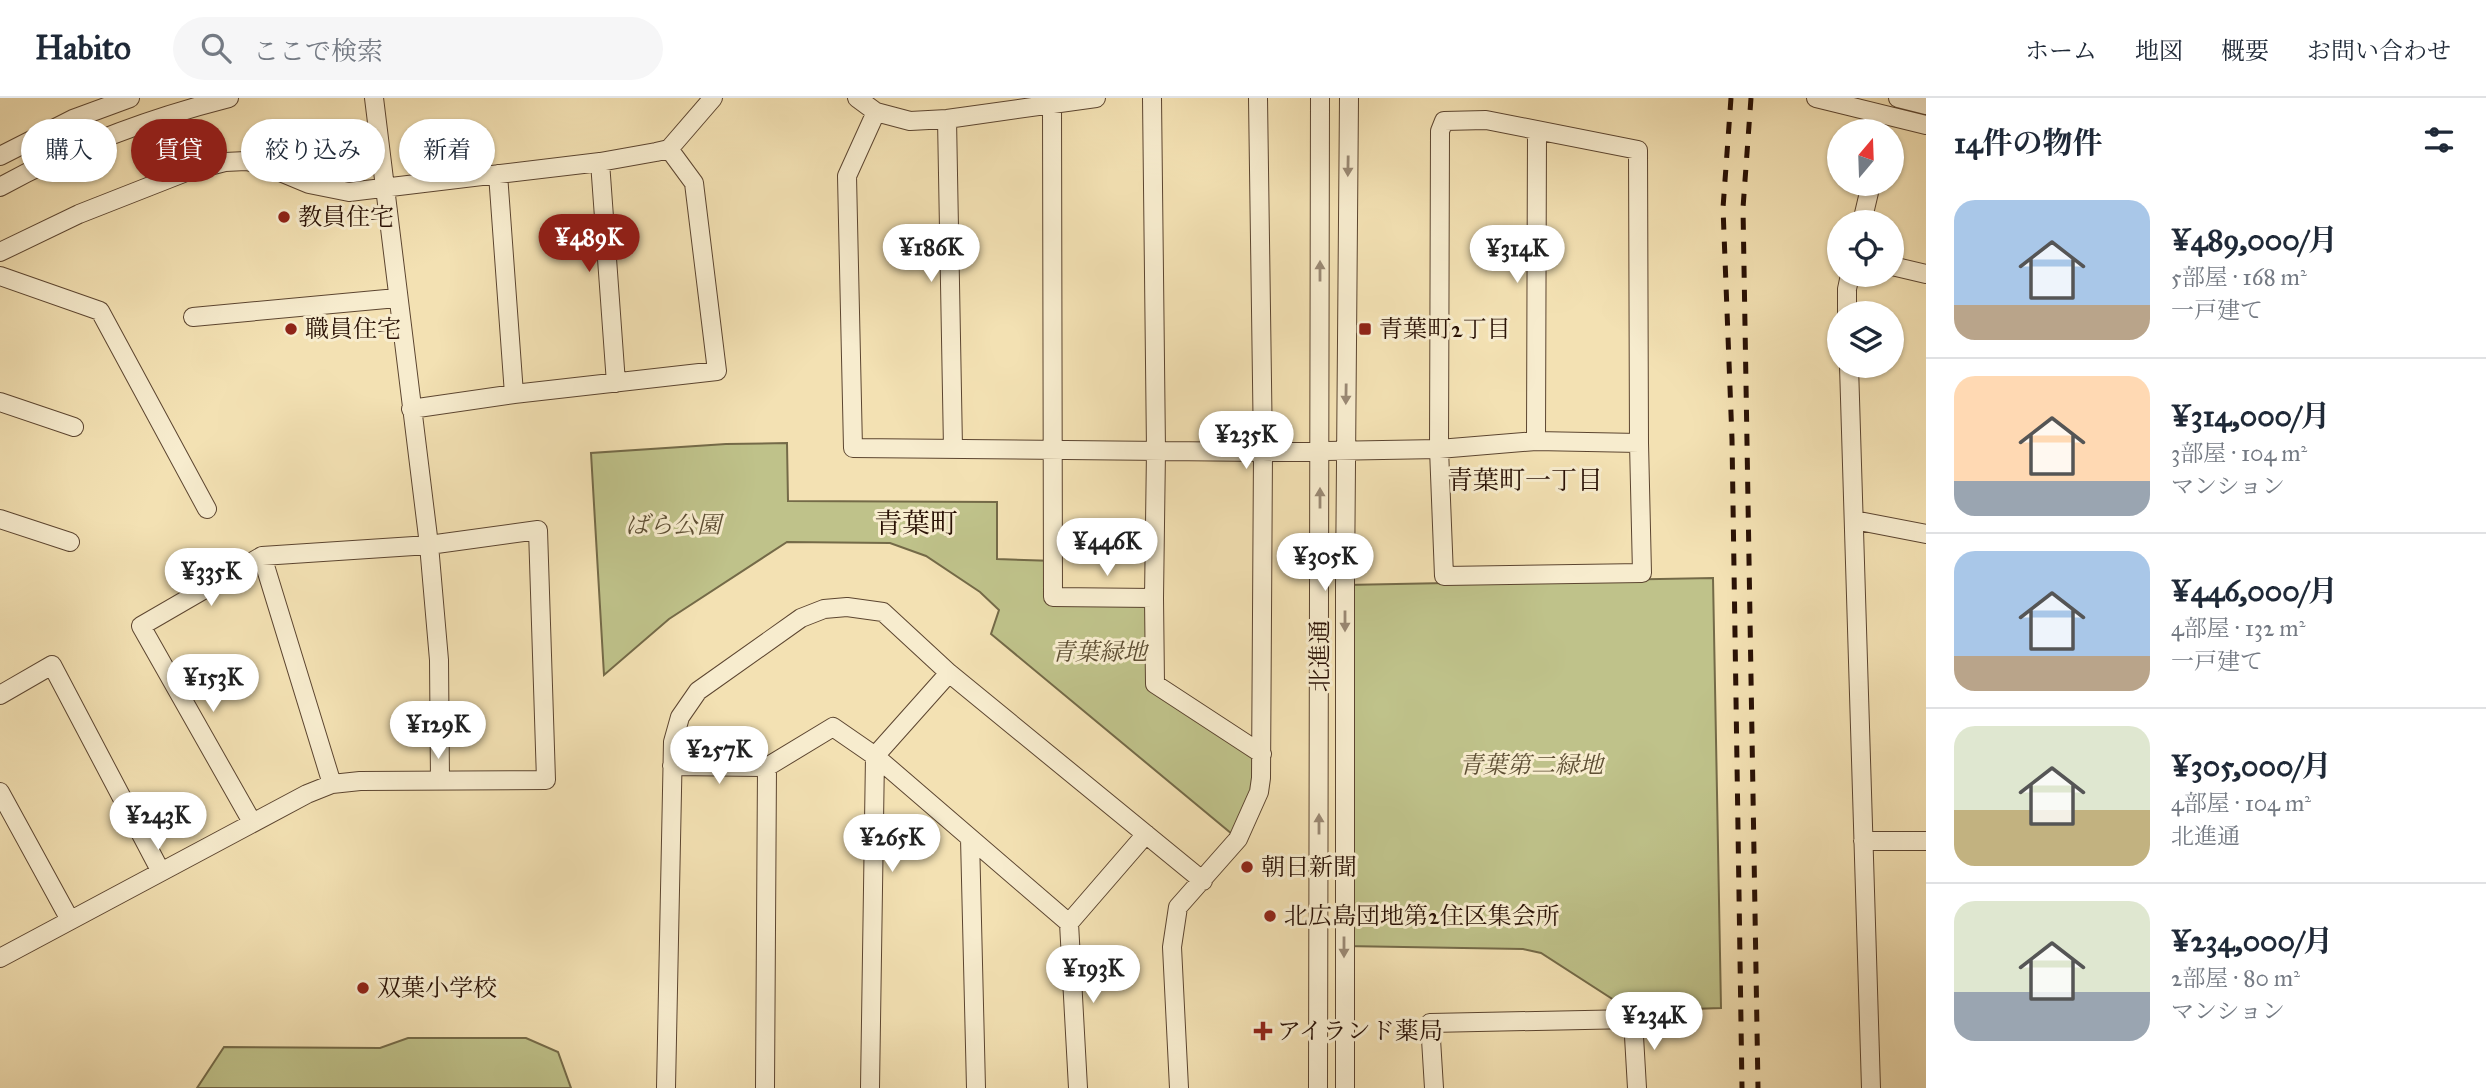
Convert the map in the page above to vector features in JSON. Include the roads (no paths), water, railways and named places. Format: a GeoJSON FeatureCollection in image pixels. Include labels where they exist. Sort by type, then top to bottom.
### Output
{"type":"FeatureCollection","features":[{"type":"Feature","properties":{"kind":"street"},"geometry":{"type":"LineString","coordinates":[[0,156],[73,119],[130,98]]}},
{"type":"Feature","properties":{"kind":"street"},"geometry":{"type":"LineString","coordinates":[[0,187],[45,164],[133,127],[177,111],[229,98]]}},
{"type":"Feature","properties":{"kind":"street"},"geometry":{"type":"LineString","coordinates":[[374,98],[429,545],[439,660],[440,780]]}},
{"type":"Feature","properties":{"kind":"street"},"geometry":{"type":"LineString","coordinates":[[0,252],[79,214],[186,172],[225,162],[246,161],[261,164],[309,184],[349,192],[600,162],[668,149],[713,98]]}},
{"type":"Feature","properties":{"kind":"street"},"geometry":{"type":"LineString","coordinates":[[857,98],[876,112],[910,121],[1096,98]]}},
{"type":"Feature","properties":{"kind":"street"},"geometry":{"type":"LineString","coordinates":[[1152,98],[1156,450],[1155,684],[1262,754]]}},
{"type":"Feature","properties":{"kind":"street"},"geometry":{"type":"LineString","coordinates":[[1179,1088],[1172,947],[1178,907],[1238,839],[1259,792],[1262,754],[1263,452],[1258,98]]}},
{"type":"Feature","properties":{"kind":"street","name":"北進通"},"geometry":{"type":"LineString","coordinates":[[1318,1088],[1320,98]]}},
{"type":"Feature","properties":{"kind":"street","name":"北進通"},"geometry":{"type":"LineString","coordinates":[[1345,1088],[1345,451],[1349,98]]}},
{"type":"Feature","properties":{"kind":"street"},"geometry":{"type":"LineString","coordinates":[[1816,98],[1872,119]]}},
{"type":"Feature","properties":{"kind":"street"},"geometry":{"type":"LineString","coordinates":[[1898,98],[1926,105]]}},
{"type":"Feature","properties":{"kind":"street"},"geometry":{"type":"LineString","coordinates":[[1052,104],[1053,597],[1154,598]]}},
{"type":"Feature","properties":{"kind":"street"},"geometry":{"type":"LineString","coordinates":[[876,112],[847,176],[853,448],[1263,452],[1439,449],[1536,441],[1639,443]]}},
{"type":"Feature","properties":{"kind":"street"},"geometry":{"type":"LineString","coordinates":[[947,118],[953,449]]}},
{"type":"Feature","properties":{"kind":"street"},"geometry":{"type":"LineString","coordinates":[[1486,120],[1638,150],[1639,443],[1642,573],[1444,576],[1439,449],[1440,131],[1444,121],[1486,120]]}},
{"type":"Feature","properties":{"kind":"street"},"geometry":{"type":"LineString","coordinates":[[1904,124],[1926,125]]}},
{"type":"Feature","properties":{"kind":"street"},"geometry":{"type":"LineString","coordinates":[[1536,441],[1537,130]]}},
{"type":"Feature","properties":{"kind":"street"},"geometry":{"type":"LineString","coordinates":[[411,409],[514,394],[717,371],[694,183],[668,149]]}},
{"type":"Feature","properties":{"kind":"street"},"geometry":{"type":"LineString","coordinates":[[600,162],[616,383]]}},
{"type":"Feature","properties":{"kind":"street"},"geometry":{"type":"LineString","coordinates":[[498,174],[514,394]]}},
{"type":"Feature","properties":{"kind":"street"},"geometry":{"type":"LineString","coordinates":[[1904,269],[1926,274]]}},
{"type":"Feature","properties":{"kind":"street"},"geometry":{"type":"LineString","coordinates":[[0,276],[100,311],[207,509]]}},
{"type":"Feature","properties":{"kind":"street"},"geometry":{"type":"LineString","coordinates":[[193,317],[397,298]]}},
{"type":"Feature","properties":{"kind":"street"},"geometry":{"type":"LineString","coordinates":[[1849,378],[1871,1088]]}},
{"type":"Feature","properties":{"kind":"street"},"geometry":{"type":"LineString","coordinates":[[0,402],[74,427]]}},
{"type":"Feature","properties":{"kind":"street"},"geometry":{"type":"LineString","coordinates":[[0,519],[70,542]]}},
{"type":"Feature","properties":{"kind":"street"},"geometry":{"type":"LineString","coordinates":[[1854,520],[1926,534]]}},
{"type":"Feature","properties":{"kind":"street"},"geometry":{"type":"LineString","coordinates":[[0,958],[252,822],[332,784],[360,781],[545,780],[538,530],[429,545],[262,556],[141,626],[252,822]]}},
{"type":"Feature","properties":{"kind":"street"},"geometry":{"type":"LineString","coordinates":[[262,556],[332,784]]}},
{"type":"Feature","properties":{"kind":"street"},"geometry":{"type":"LineString","coordinates":[[666,1088],[673,742],[680,717],[698,691],[801,618],[824,608],[847,607],[883,612],[949,673],[1203,881]]}},
{"type":"Feature","properties":{"kind":"street"},"geometry":{"type":"LineString","coordinates":[[0,695],[52,665],[161,872]]}},
{"type":"Feature","properties":{"kind":"street"},"geometry":{"type":"LineString","coordinates":[[870,1088],[875,756],[949,673]]}},
{"type":"Feature","properties":{"kind":"street"},"geometry":{"type":"LineString","coordinates":[[673,766],[767,767],[833,727],[875,756],[1069,923]]}},
{"type":"Feature","properties":{"kind":"street"},"geometry":{"type":"LineString","coordinates":[[765,1088],[767,767]]}},
{"type":"Feature","properties":{"kind":"street"},"geometry":{"type":"LineString","coordinates":[[0,792],[70,920]]}},
{"type":"Feature","properties":{"kind":"street"},"geometry":{"type":"LineString","coordinates":[[1078,1088],[1069,923],[1146,834]]}},
{"type":"Feature","properties":{"kind":"street"},"geometry":{"type":"LineString","coordinates":[[970,838],[976,1088]]}},
{"type":"Feature","properties":{"kind":"street"},"geometry":{"type":"LineString","coordinates":[[1863,841],[1926,841]]}},
{"type":"Feature","properties":{"kind":"street"},"geometry":{"type":"LineString","coordinates":[[1434,1088],[1430,1023],[1633,1019],[1637,1088]]}},
{"type":"Feature","properties":{"kind":"railway"},"geometry":{"type":"LineString","coordinates":[[1731,98],[1723,208],[1732,439],[1742,1088]]}},
{"type":"Feature","properties":{"kind":"railway"},"geometry":{"type":"LineString","coordinates":[[1751,98],[1743,208],[1758,1088]]}},
{"type":"Feature","properties":{"kind":"place","name":"教員住宅"},"geometry":{"type":"Point","coordinates":[284,217]}},
{"type":"Feature","properties":{"kind":"place","name":"職員住宅"},"geometry":{"type":"Point","coordinates":[291,329]}},
{"type":"Feature","properties":{"kind":"place","name":"青葉町2丁目"},"geometry":{"type":"Point","coordinates":[1365,329]}},
{"type":"Feature","properties":{"kind":"place","name":"朝日新聞"},"geometry":{"type":"Point","coordinates":[1247,867]}},
{"type":"Feature","properties":{"kind":"place","name":"北広島団地第2住区集会所"},"geometry":{"type":"Point","coordinates":[1270,916]}},
{"type":"Feature","properties":{"kind":"place","name":"双葉小学校"},"geometry":{"type":"Point","coordinates":[363,988]}},
{"type":"Feature","properties":{"kind":"place","name":"アイランド薬局"},"geometry":{"type":"Point","coordinates":[1263,1031]}},
{"type":"Feature","properties":{"kind":"district","name":"青葉町一丁目"},"geometry":{"type":"Point","coordinates":[1525,480]}},
{"type":"Feature","properties":{"kind":"district","name":"青葉町"},"geometry":{"type":"Point","coordinates":[916,523]}},
{"type":"Feature","properties":{"kind":"park label","name":"ばら公園"},"geometry":{"type":"Point","coordinates":[673,525]}},
{"type":"Feature","properties":{"kind":"park label","name":"青葉緑地"},"geometry":{"type":"Point","coordinates":[1099,652]}},
{"type":"Feature","properties":{"kind":"park label","name":"青葉第二緑地"},"geometry":{"type":"Point","coordinates":[1531,765]}}]}
